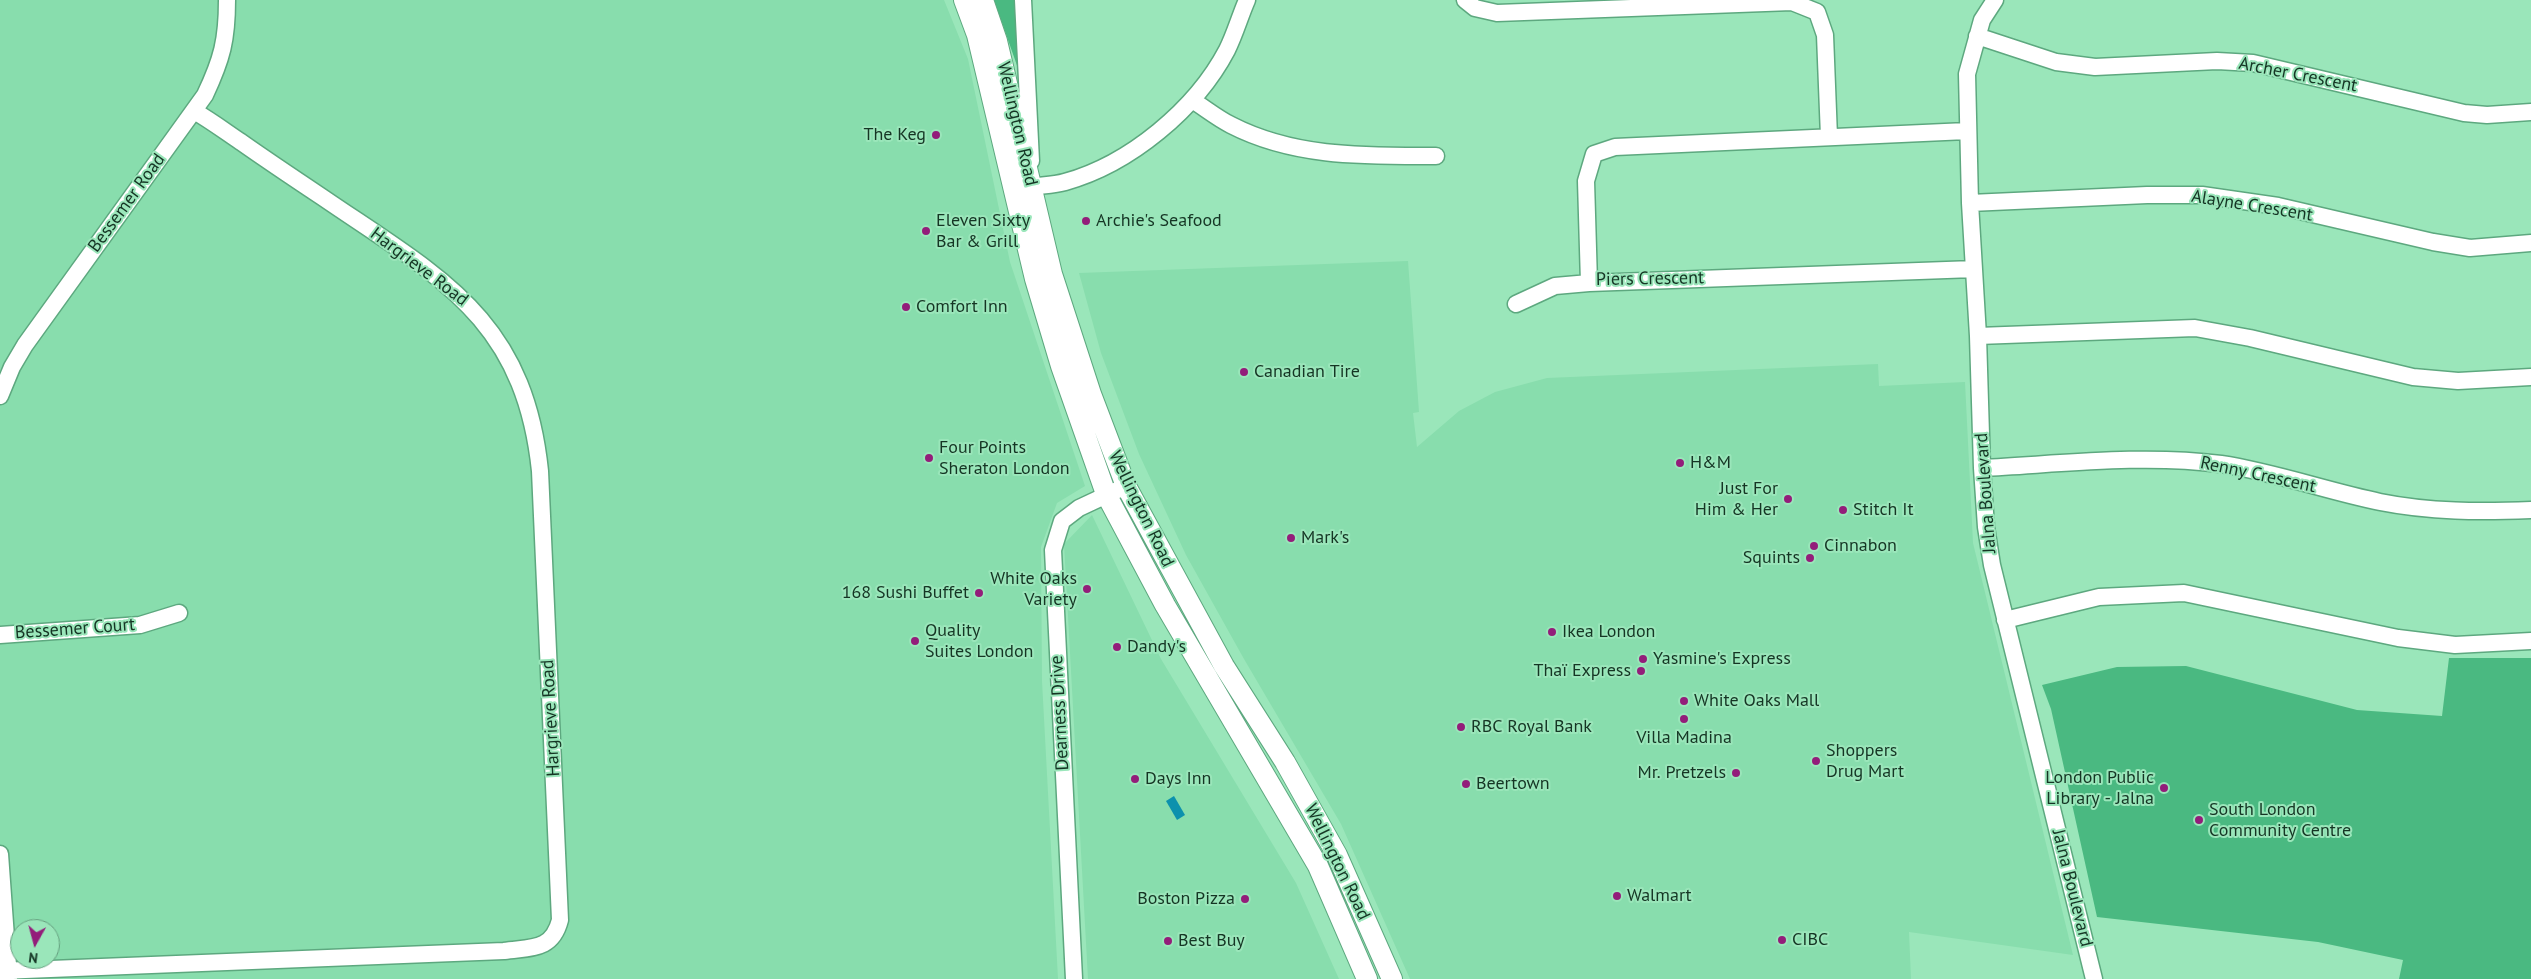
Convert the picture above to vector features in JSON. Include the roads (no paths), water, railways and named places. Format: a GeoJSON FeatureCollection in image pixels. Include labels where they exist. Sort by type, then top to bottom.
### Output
{"type":"FeatureCollection","features":[{"type":"Feature","properties":{"kind":"main road","name":"Wellington Road"},"geometry":{"type":"LineString","coordinates":[[964,0],[977,35],[1023,188],[1071,335],[1094,403],[1126,486],[1216,651],[1285,762],[1341,864],[1392,979]]}},
{"type":"Feature","properties":{"kind":"main road","name":"Wellington Road"},"geometry":{"type":"LineString","coordinates":[[983,0],[998,41],[1023,188],[1035,278],[1061,366],[1106,494],[1141,564],[1322,875],[1367,979]]}},
{"type":"Feature","properties":{"kind":"main road"},"geometry":{"type":"LineString","coordinates":[[1322,875],[1341,864]]}},
{"type":"Feature","properties":{"kind":"street","name":"Bessemer Road"},"geometry":{"type":"LineString","coordinates":[[0,396],[12,367],[25,345],[194,111],[219,66],[227,34],[227,0]]}},
{"type":"Feature","properties":{"kind":"street"},"geometry":{"type":"LineString","coordinates":[[1023,0],[1023,188],[1064,182],[1104,167],[1157,133],[1192,100],[1226,50],[1246,0]]}},
{"type":"Feature","properties":{"kind":"street"},"geometry":{"type":"LineString","coordinates":[[1464,0],[1475,8],[1497,12],[1792,2],[1817,12],[1825,36],[1829,137]]}},
{"type":"Feature","properties":{"kind":"street","name":"Jalna Boulevard"},"geometry":{"type":"LineString","coordinates":[[1995,0],[1982,20],[1967,74],[1970,203],[1986,527],[1992,565],[2005,620],[2094,979]]}},
{"type":"Feature","properties":{"kind":"street","name":"Archer Crescent"},"geometry":{"type":"LineString","coordinates":[[1977,36],[2056,62],[2095,67],[2217,61],[2253,63],[2464,113],[2487,115],[2531,112]]}},
{"type":"Feature","properties":{"kind":"street"},"geometry":{"type":"LineString","coordinates":[[1192,100],[1230,125],[1269,140],[1306,150],[1348,156],[1436,156]]}},
{"type":"Feature","properties":{"kind":"street","name":"Hargrieve Road"},"geometry":{"type":"LineString","coordinates":[[6,974],[504,951],[543,945],[556,935],[560,920],[540,471],[534,426],[518,377],[488,326],[447,284],[194,111]]}},
{"type":"Feature","properties":{"kind":"street","name":"Piers Crescent"},"geometry":{"type":"LineString","coordinates":[[1968,131],[1615,147],[1594,154],[1586,181],[1589,283],[1974,269]]}},
{"type":"Feature","properties":{"kind":"street","name":"Alayne Crescent"},"geometry":{"type":"LineString","coordinates":[[1970,203],[2147,195],[2202,195],[2278,206],[2442,244],[2470,248],[2531,243]]}},
{"type":"Feature","properties":{"kind":"street"},"geometry":{"type":"LineString","coordinates":[[1516,304],[1555,286],[1589,283]]}},
{"type":"Feature","properties":{"kind":"street"},"geometry":{"type":"LineString","coordinates":[[1978,336],[2195,328],[2250,338],[2413,376],[2458,381],[2531,377]]}},
{"type":"Feature","properties":{"kind":"street","name":"Renny Crescent"},"geometry":{"type":"LineString","coordinates":[[1982,468],[2187,460],[2224,465],[2408,507],[2466,512],[2531,510]]}},
{"type":"Feature","properties":{"kind":"street","name":"Dearness Drive"},"geometry":{"type":"LineString","coordinates":[[1074,979],[1053,550],[1062,521],[1079,508],[1126,486]]}},
{"type":"Feature","properties":{"kind":"street"},"geometry":{"type":"LineString","coordinates":[[2005,620],[2099,597],[2184,593],[2398,638],[2454,645],[2531,641]]}},
{"type":"Feature","properties":{"kind":"street","name":"Bessemer Court"},"geometry":{"type":"LineString","coordinates":[[0,635],[140,625],[179,613]]}},
{"type":"Feature","properties":{"kind":"street"},"geometry":{"type":"LineString","coordinates":[[0,854],[6,974]]}},
{"type":"Feature","properties":{"kind":"water"},"geometry":{"type":"Polygon","coordinates":[[[1174,796],[1185,815],[1177,820],[1166,801],[1174,796]]]}},
{"type":"Feature","properties":{"kind":"place","name":"The Keg"},"geometry":{"type":"Point","coordinates":[936,135]}},
{"type":"Feature","properties":{"kind":"place","name":"Archie's Seafood"},"geometry":{"type":"Point","coordinates":[1086,221]}},
{"type":"Feature","properties":{"kind":"place","name":"Eleven Sixty Bar & Grill"},"geometry":{"type":"Point","coordinates":[926,231]}},
{"type":"Feature","properties":{"kind":"place","name":"Comfort Inn"},"geometry":{"type":"Point","coordinates":[906,307]}},
{"type":"Feature","properties":{"kind":"place","name":"Canadian Tire"},"geometry":{"type":"Point","coordinates":[1244,372]}},
{"type":"Feature","properties":{"kind":"place","name":"Four Points Sheraton London"},"geometry":{"type":"Point","coordinates":[929,458]}},
{"type":"Feature","properties":{"kind":"place","name":"H&M"},"geometry":{"type":"Point","coordinates":[1680,463]}},
{"type":"Feature","properties":{"kind":"place","name":"Just For Him & Her"},"geometry":{"type":"Point","coordinates":[1788,499]}},
{"type":"Feature","properties":{"kind":"place","name":"Stitch It"},"geometry":{"type":"Point","coordinates":[1843,510]}},
{"type":"Feature","properties":{"kind":"place","name":"Mark's"},"geometry":{"type":"Point","coordinates":[1291,538]}},
{"type":"Feature","properties":{"kind":"place","name":"Cinnabon"},"geometry":{"type":"Point","coordinates":[1814,546]}},
{"type":"Feature","properties":{"kind":"place","name":"Squints"},"geometry":{"type":"Point","coordinates":[1810,558]}},
{"type":"Feature","properties":{"kind":"place","name":"White Oaks Variety"},"geometry":{"type":"Point","coordinates":[1087,589]}},
{"type":"Feature","properties":{"kind":"place","name":"168 Sushi Buffet"},"geometry":{"type":"Point","coordinates":[979,593]}},
{"type":"Feature","properties":{"kind":"place","name":"Ikea London"},"geometry":{"type":"Point","coordinates":[1552,632]}},
{"type":"Feature","properties":{"kind":"place","name":"Quality Suites London"},"geometry":{"type":"Point","coordinates":[915,641]}},
{"type":"Feature","properties":{"kind":"place","name":"Dandy's"},"geometry":{"type":"Point","coordinates":[1117,647]}},
{"type":"Feature","properties":{"kind":"place","name":"Yasmine's Express"},"geometry":{"type":"Point","coordinates":[1643,659]}},
{"type":"Feature","properties":{"kind":"place","name":"Thaï Express"},"geometry":{"type":"Point","coordinates":[1641,671]}},
{"type":"Feature","properties":{"kind":"place","name":"White Oaks Mall"},"geometry":{"type":"Point","coordinates":[1684,701]}},
{"type":"Feature","properties":{"kind":"place","name":"Villa Madina"},"geometry":{"type":"Point","coordinates":[1684,719]}},
{"type":"Feature","properties":{"kind":"place","name":"RBC Royal Bank"},"geometry":{"type":"Point","coordinates":[1461,727]}},
{"type":"Feature","properties":{"kind":"place","name":"Shoppers Drug Mart"},"geometry":{"type":"Point","coordinates":[1816,761]}},
{"type":"Feature","properties":{"kind":"place","name":"Mr. Pretzels"},"geometry":{"type":"Point","coordinates":[1736,773]}},
{"type":"Feature","properties":{"kind":"place","name":"Days Inn"},"geometry":{"type":"Point","coordinates":[1135,779]}},
{"type":"Feature","properties":{"kind":"place","name":"Beertown"},"geometry":{"type":"Point","coordinates":[1466,784]}},
{"type":"Feature","properties":{"kind":"place","name":"London Public Library - Jalna"},"geometry":{"type":"Point","coordinates":[2164,788]}},
{"type":"Feature","properties":{"kind":"place","name":"South London Community Centre"},"geometry":{"type":"Point","coordinates":[2199,820]}},
{"type":"Feature","properties":{"kind":"place","name":"Walmart"},"geometry":{"type":"Point","coordinates":[1617,896]}},
{"type":"Feature","properties":{"kind":"place","name":"Boston Pizza"},"geometry":{"type":"Point","coordinates":[1245,899]}},
{"type":"Feature","properties":{"kind":"place","name":"CIBC"},"geometry":{"type":"Point","coordinates":[1782,940]}},
{"type":"Feature","properties":{"kind":"place","name":"Best Buy"},"geometry":{"type":"Point","coordinates":[1168,941]}}]}
